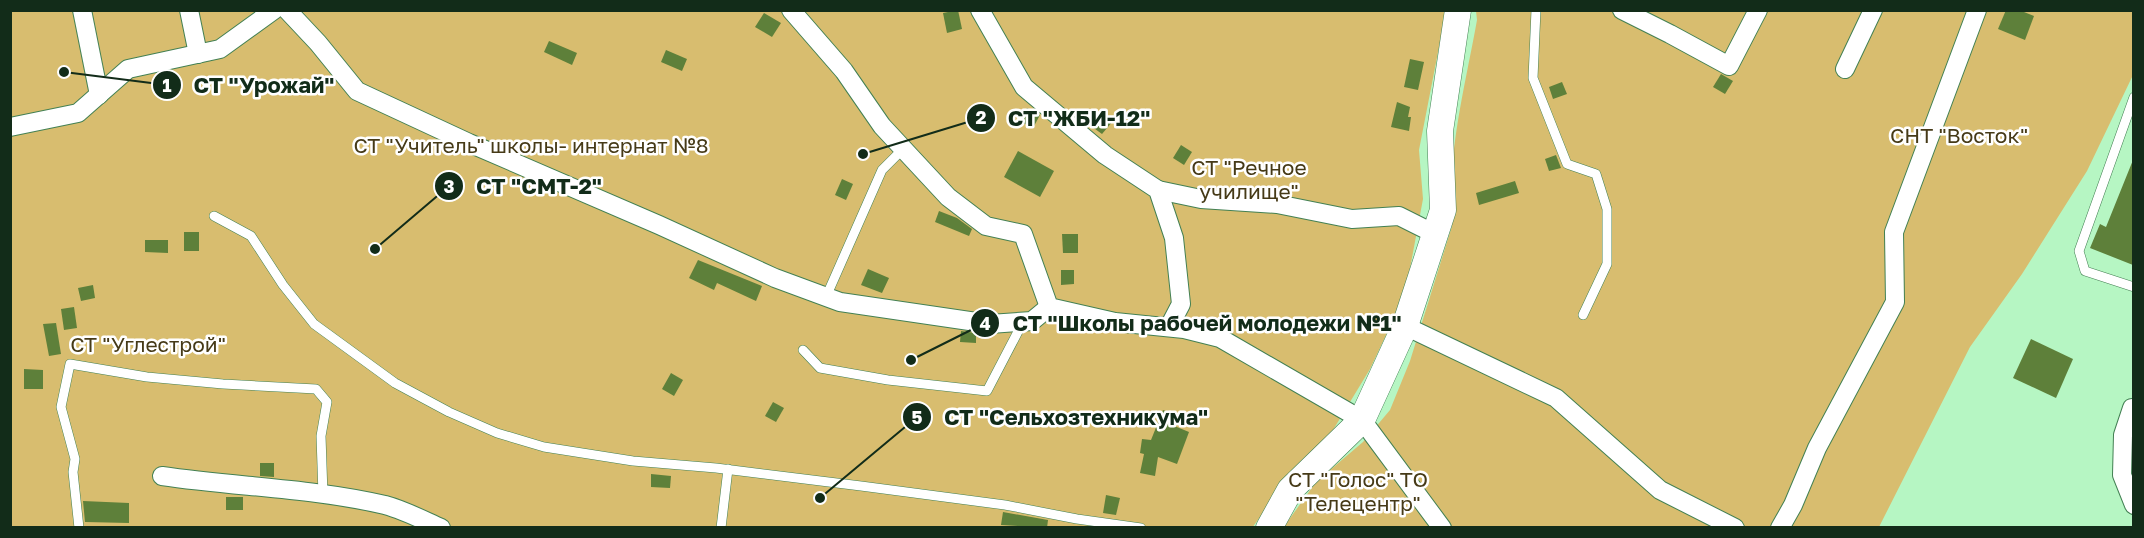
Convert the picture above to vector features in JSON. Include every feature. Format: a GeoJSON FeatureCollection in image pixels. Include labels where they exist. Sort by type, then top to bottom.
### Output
{"type":"FeatureCollection","features":[{"type":"Feature","properties":{"kind":"street"},"geometry":{"type":"LineString","coordinates":[[82,10],[99,95]]}},
{"type":"Feature","properties":{"kind":"street"},"geometry":{"type":"LineString","coordinates":[[189,10],[198,54]]}},
{"type":"Feature","properties":{"kind":"street"},"geometry":{"type":"LineString","coordinates":[[10,127],[78,113],[128,69],[220,49],[274,10]]}},
{"type":"Feature","properties":{"kind":"street"},"geometry":{"type":"LineString","coordinates":[[286,10],[318,43],[357,91],[775,278],[840,302],[990,324],[1032,321],[1049,307]]}},
{"type":"Feature","properties":{"kind":"street"},"geometry":{"type":"LineString","coordinates":[[791,10],[844,71],[882,126],[948,197],[986,226],[1023,234],[1049,307]]}},
{"type":"Feature","properties":{"kind":"street"},"geometry":{"type":"LineString","coordinates":[[980,10],[1024,87],[1106,155],[1158,190],[1201,199],[1277,204],[1352,219],[1400,216],[1435,234]]}},
{"type":"Feature","properties":{"kind":"street"},"geometry":{"type":"LineString","coordinates":[[1269,528],[1290,490],[1362,420],[1405,326],[1443,210],[1440,131],[1458,10]]}},
{"type":"Feature","properties":{"kind":"street"},"geometry":{"type":"LineString","coordinates":[[1622,10],[1729,66],[1758,10]]}},
{"type":"Feature","properties":{"kind":"street"},"geometry":{"type":"LineString","coordinates":[[1845,69],[1873,10]]}},
{"type":"Feature","properties":{"kind":"street"},"geometry":{"type":"LineString","coordinates":[[1780,528],[1793,505],[1816,448],[1895,302],[1894,232],[1977,10]]}},
{"type":"Feature","properties":{"kind":"street"},"geometry":{"type":"LineString","coordinates":[[1158,190],[1174,238],[1181,304],[1169,327]]}},
{"type":"Feature","properties":{"kind":"street"},"geometry":{"type":"LineString","coordinates":[[1049,307],[1115,322],[1184,329],[1220,338],[1362,420],[1442,528]]}},
{"type":"Feature","properties":{"kind":"street"},"geometry":{"type":"LineString","coordinates":[[1405,326],[1556,398],[1660,489],[1735,528]]}},
{"type":"Feature","properties":{"kind":"street"},"geometry":{"type":"LineString","coordinates":[[2133,408],[2123,435],[2122,475],[2133,506]]}},
{"type":"Feature","properties":{"kind":"street"},"geometry":{"type":"LineString","coordinates":[[162,476],[198,482],[282,488],[387,506],[441,528]]}},
{"type":"Feature","properties":{"kind":"lane"},"geometry":{"type":"LineString","coordinates":[[1536,10],[1533,78],[1567,164],[1596,174],[1607,210],[1607,264],[1582,315]]}},
{"type":"Feature","properties":{"kind":"lane"},"geometry":{"type":"LineString","coordinates":[[2133,97],[2079,250],[2085,272],[2133,287]]}},
{"type":"Feature","properties":{"kind":"lane"},"geometry":{"type":"LineString","coordinates":[[826,297],[882,170],[903,149]]}},
{"type":"Feature","properties":{"kind":"lane"},"geometry":{"type":"LineString","coordinates":[[214,216],[251,236],[283,285],[314,324],[395,383],[449,412],[497,433],[544,447],[633,461],[728,469],[994,504],[1141,528]]}},
{"type":"Feature","properties":{"kind":"lane"},"geometry":{"type":"LineString","coordinates":[[803,350],[820,368],[888,380],[987,391],[1023,322]]}},
{"type":"Feature","properties":{"kind":"lane"},"geometry":{"type":"LineString","coordinates":[[79,528],[73,472],[75,459],[61,407],[70,364],[147,377],[316,389],[327,402],[321,436],[323,495]]}},
{"type":"Feature","properties":{"kind":"lane"},"geometry":{"type":"LineString","coordinates":[[721,528],[728,469]]}},
{"type":"Feature","properties":{"kind":"green space"},"geometry":{"type":"Polygon","coordinates":[[[10,11],[1446,11],[1419,150],[1423,199],[1405,295],[1370,369],[1330,435],[1276,495],[1252,528],[11,527],[10,11]]]}},
{"type":"Feature","properties":{"kind":"green space"},"geometry":{"type":"Polygon","coordinates":[[[1476,11],[2133,11],[2133,75],[2087,171],[2022,274],[1970,347],[1879,527],[1283,528],[1316,482],[1363,442],[1390,410],[1410,361],[1452,226],[1454,148],[1477,20],[1476,11]]]}},
{"type":"Feature","properties":{"kind":"building"},"geometry":{"type":"Polygon","coordinates":[[[958,10],[962,29],[947,33],[943,13],[958,10]]]}},
{"type":"Feature","properties":{"kind":"building"},"geometry":{"type":"Polygon","coordinates":[[[2006,10],[2019,10],[2034,16],[2025,40],[1998,29],[2006,10]]]}},
{"type":"Feature","properties":{"kind":"building"},"geometry":{"type":"Polygon","coordinates":[[[764,13],[781,23],[772,37],[755,27],[764,13]]]}},
{"type":"Feature","properties":{"kind":"building"},"geometry":{"type":"Polygon","coordinates":[[[549,41],[577,53],[572,65],[544,52],[549,41]]]}},
{"type":"Feature","properties":{"kind":"building"},"geometry":{"type":"Polygon","coordinates":[[[666,50],[687,59],[682,71],[661,62],[666,50]]]}},
{"type":"Feature","properties":{"kind":"building"},"geometry":{"type":"Polygon","coordinates":[[[1410,59],[1424,62],[1418,90],[1404,87],[1410,59]]]}},
{"type":"Feature","properties":{"kind":"building"},"geometry":{"type":"Polygon","coordinates":[[[1721,74],[1733,81],[1725,94],[1713,87],[1721,74]]]}},
{"type":"Feature","properties":{"kind":"building"},"geometry":{"type":"Polygon","coordinates":[[[1562,82],[1567,94],[1553,99],[1549,87],[1562,82]]]}},
{"type":"Feature","properties":{"kind":"building"},"geometry":{"type":"Polygon","coordinates":[[[1397,102],[1410,107],[1409,131],[1391,127],[1397,102]]]}},
{"type":"Feature","properties":{"kind":"building"},"geometry":{"type":"Polygon","coordinates":[[[1027,108],[1040,115],[1033,128],[1019,121],[1027,108]]]}},
{"type":"Feature","properties":{"kind":"building"},"geometry":{"type":"Polygon","coordinates":[[[1102,113],[1113,121],[1102,134],[1091,126],[1102,113]]]}},
{"type":"Feature","properties":{"kind":"building"},"geometry":{"type":"Polygon","coordinates":[[[1181,145],[1192,152],[1184,165],[1173,158],[1181,145]]]}},
{"type":"Feature","properties":{"kind":"building"},"geometry":{"type":"Polygon","coordinates":[[[1018,151],[1054,171],[1040,197],[1004,177],[1018,151]]]}},
{"type":"Feature","properties":{"kind":"building"},"geometry":{"type":"Polygon","coordinates":[[[1556,155],[1561,168],[1549,171],[1545,159],[1556,155]]]}},
{"type":"Feature","properties":{"kind":"building"},"geometry":{"type":"Polygon","coordinates":[[[2133,160],[2133,265],[2090,248],[2100,224],[2106,227],[2133,160]]]}},
{"type":"Feature","properties":{"kind":"building"},"geometry":{"type":"Polygon","coordinates":[[[842,179],[853,184],[846,200],[835,195],[842,179]]]}},
{"type":"Feature","properties":{"kind":"building"},"geometry":{"type":"Polygon","coordinates":[[[1515,181],[1519,193],[1479,205],[1476,193],[1515,181]]]}},
{"type":"Feature","properties":{"kind":"building"},"geometry":{"type":"Polygon","coordinates":[[[939,211],[957,218],[972,229],[969,236],[935,222],[939,211]]]}},
{"type":"Feature","properties":{"kind":"building"},"geometry":{"type":"Polygon","coordinates":[[[184,232],[199,232],[199,251],[184,251],[184,232]]]}},
{"type":"Feature","properties":{"kind":"building"},"geometry":{"type":"Polygon","coordinates":[[[1062,234],[1078,234],[1078,253],[1063,253],[1062,234]]]}},
{"type":"Feature","properties":{"kind":"building"},"geometry":{"type":"Polygon","coordinates":[[[145,240],[168,240],[168,253],[145,252],[145,240]]]}},
{"type":"Feature","properties":{"kind":"building"},"geometry":{"type":"Polygon","coordinates":[[[698,260],[762,286],[756,301],[717,283],[714,290],[689,278],[698,260]]]}},
{"type":"Feature","properties":{"kind":"building"},"geometry":{"type":"Polygon","coordinates":[[[868,269],[889,278],[882,293],[861,285],[868,269]]]}},
{"type":"Feature","properties":{"kind":"building"},"geometry":{"type":"Polygon","coordinates":[[[1061,270],[1074,270],[1074,284],[1061,285],[1061,270]]]}},
{"type":"Feature","properties":{"kind":"building"},"geometry":{"type":"Polygon","coordinates":[[[93,285],[95,298],[81,301],[78,288],[93,285]]]}},
{"type":"Feature","properties":{"kind":"building"},"geometry":{"type":"Polygon","coordinates":[[[74,307],[77,328],[64,330],[61,309],[74,307]]]}},
{"type":"Feature","properties":{"kind":"building"},"geometry":{"type":"Polygon","coordinates":[[[56,323],[61,354],[49,356],[43,324],[56,323]]]}},
{"type":"Feature","properties":{"kind":"building"},"geometry":{"type":"Polygon","coordinates":[[[961,331],[976,333],[976,343],[960,342],[961,331]]]}},
{"type":"Feature","properties":{"kind":"building"},"geometry":{"type":"Polygon","coordinates":[[[2031,339],[2073,359],[2056,398],[2013,378],[2031,339]]]}},
{"type":"Feature","properties":{"kind":"building"},"geometry":{"type":"Polygon","coordinates":[[[24,369],[43,370],[43,389],[24,389],[24,369]]]}},
{"type":"Feature","properties":{"kind":"building"},"geometry":{"type":"Polygon","coordinates":[[[671,373],[683,380],[674,396],[662,389],[671,373]]]}},
{"type":"Feature","properties":{"kind":"building"},"geometry":{"type":"Polygon","coordinates":[[[773,402],[784,408],[776,422],[765,416],[773,402]]]}},
{"type":"Feature","properties":{"kind":"building"},"geometry":{"type":"Polygon","coordinates":[[[1163,410],[1176,415],[1172,425],[1189,432],[1177,464],[1158,457],[1155,476],[1140,473],[1144,454],[1140,453],[1142,439],[1151,440],[1163,410]]]}},
{"type":"Feature","properties":{"kind":"building"},"geometry":{"type":"Polygon","coordinates":[[[260,463],[274,463],[274,477],[260,476],[260,463]]]}},
{"type":"Feature","properties":{"kind":"building"},"geometry":{"type":"Polygon","coordinates":[[[651,474],[671,476],[670,488],[651,487],[651,474]]]}},
{"type":"Feature","properties":{"kind":"building"},"geometry":{"type":"Polygon","coordinates":[[[1106,495],[1120,498],[1116,515],[1103,513],[1106,495]]]}},
{"type":"Feature","properties":{"kind":"building"},"geometry":{"type":"Polygon","coordinates":[[[226,497],[243,497],[243,510],[226,510],[226,497]]]}},
{"type":"Feature","properties":{"kind":"building"},"geometry":{"type":"Polygon","coordinates":[[[83,501],[129,503],[129,523],[85,522],[83,501]]]}},
{"type":"Feature","properties":{"kind":"building"},"geometry":{"type":"Polygon","coordinates":[[[1003,512],[1048,520],[1047,528],[1001,525],[1003,512]]]}},
{"type":"Feature","properties":{"kind":"place","name":"СТ \"Урожай\""},"geometry":{"type":"Point","coordinates":[64,72]}},
{"type":"Feature","properties":{"kind":"place","name":"СТ \"ЖБИ-12\""},"geometry":{"type":"Point","coordinates":[863,154]}},
{"type":"Feature","properties":{"kind":"place","name":"СТ \"СМТ-2\""},"geometry":{"type":"Point","coordinates":[375,249]}},
{"type":"Feature","properties":{"kind":"place","name":"СТ \"Школы рабочей молодежи №1\""},"geometry":{"type":"Point","coordinates":[911,360]}},
{"type":"Feature","properties":{"kind":"place","name":"СТ \"Сельхозтехникума\""},"geometry":{"type":"Point","coordinates":[820,498]}},
{"type":"Feature","properties":{"kind":"park label","name":"СНТ \"Восток\""},"geometry":{"type":"Point","coordinates":[1959,136]}},
{"type":"Feature","properties":{"kind":"park label","name":"СТ \"Учитель\" школы- интернат №8"},"geometry":{"type":"Point","coordinates":[531,146]}},
{"type":"Feature","properties":{"kind":"park label","name":"СТ \"Речное училище\""},"geometry":{"type":"Point","coordinates":[1249,180]}},
{"type":"Feature","properties":{"kind":"park label","name":"СТ \"Углестрой\""},"geometry":{"type":"Point","coordinates":[148,345]}},
{"type":"Feature","properties":{"kind":"park label","name":"СТ \"Голос\" ТО \"Телецентр\""},"geometry":{"type":"Point","coordinates":[1358,492]}}]}
